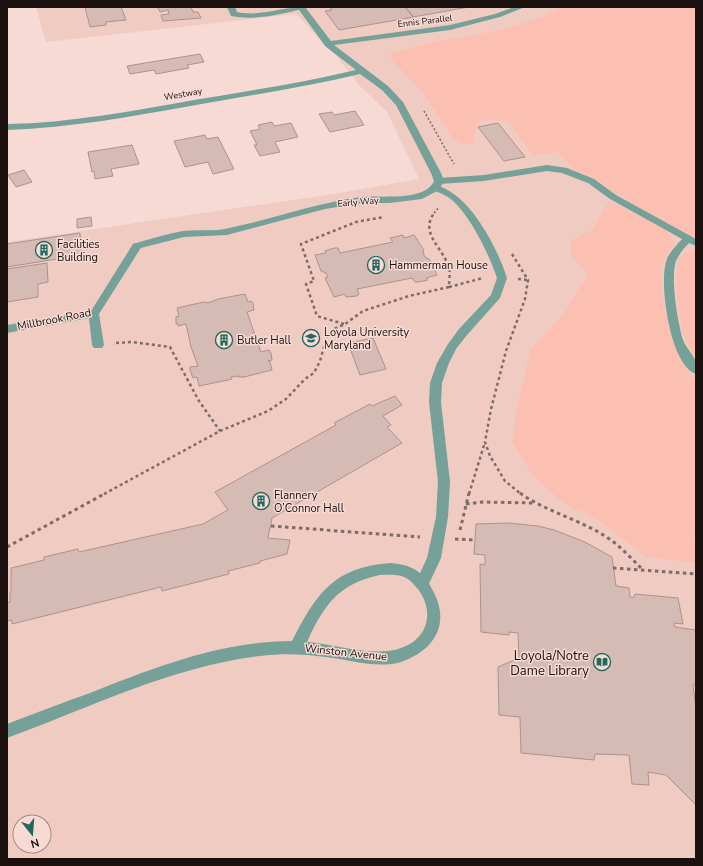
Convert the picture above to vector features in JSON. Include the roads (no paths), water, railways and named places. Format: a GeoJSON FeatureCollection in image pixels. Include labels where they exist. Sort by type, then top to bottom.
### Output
{"type":"FeatureCollection","features":[{"type":"Feature","properties":{"kind":"street"},"geometry":{"type":"LineString","coordinates":[[231,7],[234,14],[240,16],[252,16],[300,7],[328,44],[340,55],[385,88],[400,104],[436,173],[437,185],[458,200],[496,262],[502,278],[496,296],[463,332],[452,347],[436,383],[435,402],[444,482],[442,518],[434,558],[422,584]]}},
{"type":"Feature","properties":{"kind":"street","name":"Ennis Parallel"},"geometry":{"type":"LineString","coordinates":[[328,44],[452,28],[497,17],[521,7]]}},
{"type":"Feature","properties":{"kind":"street","name":"Westway"},"geometry":{"type":"LineString","coordinates":[[7,127],[48,126],[100,119],[323,80],[361,71]]}},
{"type":"Feature","properties":{"kind":"street"},"geometry":{"type":"LineString","coordinates":[[437,185],[547,168],[564,170],[591,181],[613,197],[692,241],[676,251],[671,261],[669,272],[670,295],[678,341],[696,370]]}},
{"type":"Feature","properties":{"kind":"street","name":"Early Way"},"geometry":{"type":"LineString","coordinates":[[137,246],[184,234],[227,232],[325,206],[363,200],[416,198],[430,193],[437,185]]}},
{"type":"Feature","properties":{"kind":"street","name":"Millbrook Road"},"geometry":{"type":"LineString","coordinates":[[7,329],[94,314],[137,246]]}},
{"type":"Feature","properties":{"kind":"street"},"geometry":{"type":"LineString","coordinates":[[94,314],[98,345]]}},
{"type":"Feature","properties":{"kind":"street","name":"Winston Avenue"},"geometry":{"type":"LineString","coordinates":[[7,731],[157,673],[219,656],[260,649],[297,647],[384,657],[399,656],[418,649],[429,635],[436,620],[432,600],[422,584],[410,573],[391,569],[373,570],[348,578],[331,591],[321,604],[297,647]]}},
{"type":"Feature","properties":{"kind":"place","name":"Facilities Building"},"geometry":{"type":"Point","coordinates":[44,250]}},
{"type":"Feature","properties":{"kind":"place","name":"Hammerman House"},"geometry":{"type":"Point","coordinates":[376,265]}},
{"type":"Feature","properties":{"kind":"place","name":"Loyola University Maryland"},"geometry":{"type":"Point","coordinates":[311,338]}},
{"type":"Feature","properties":{"kind":"place","name":"Butler Hall"},"geometry":{"type":"Point","coordinates":[224,340]}},
{"type":"Feature","properties":{"kind":"place","name":"Flannery O’Connor Hall"},"geometry":{"type":"Point","coordinates":[261,501]}},
{"type":"Feature","properties":{"kind":"place","name":"Loyola/Notre Dame Library"},"geometry":{"type":"Point","coordinates":[602,662]}}]}
